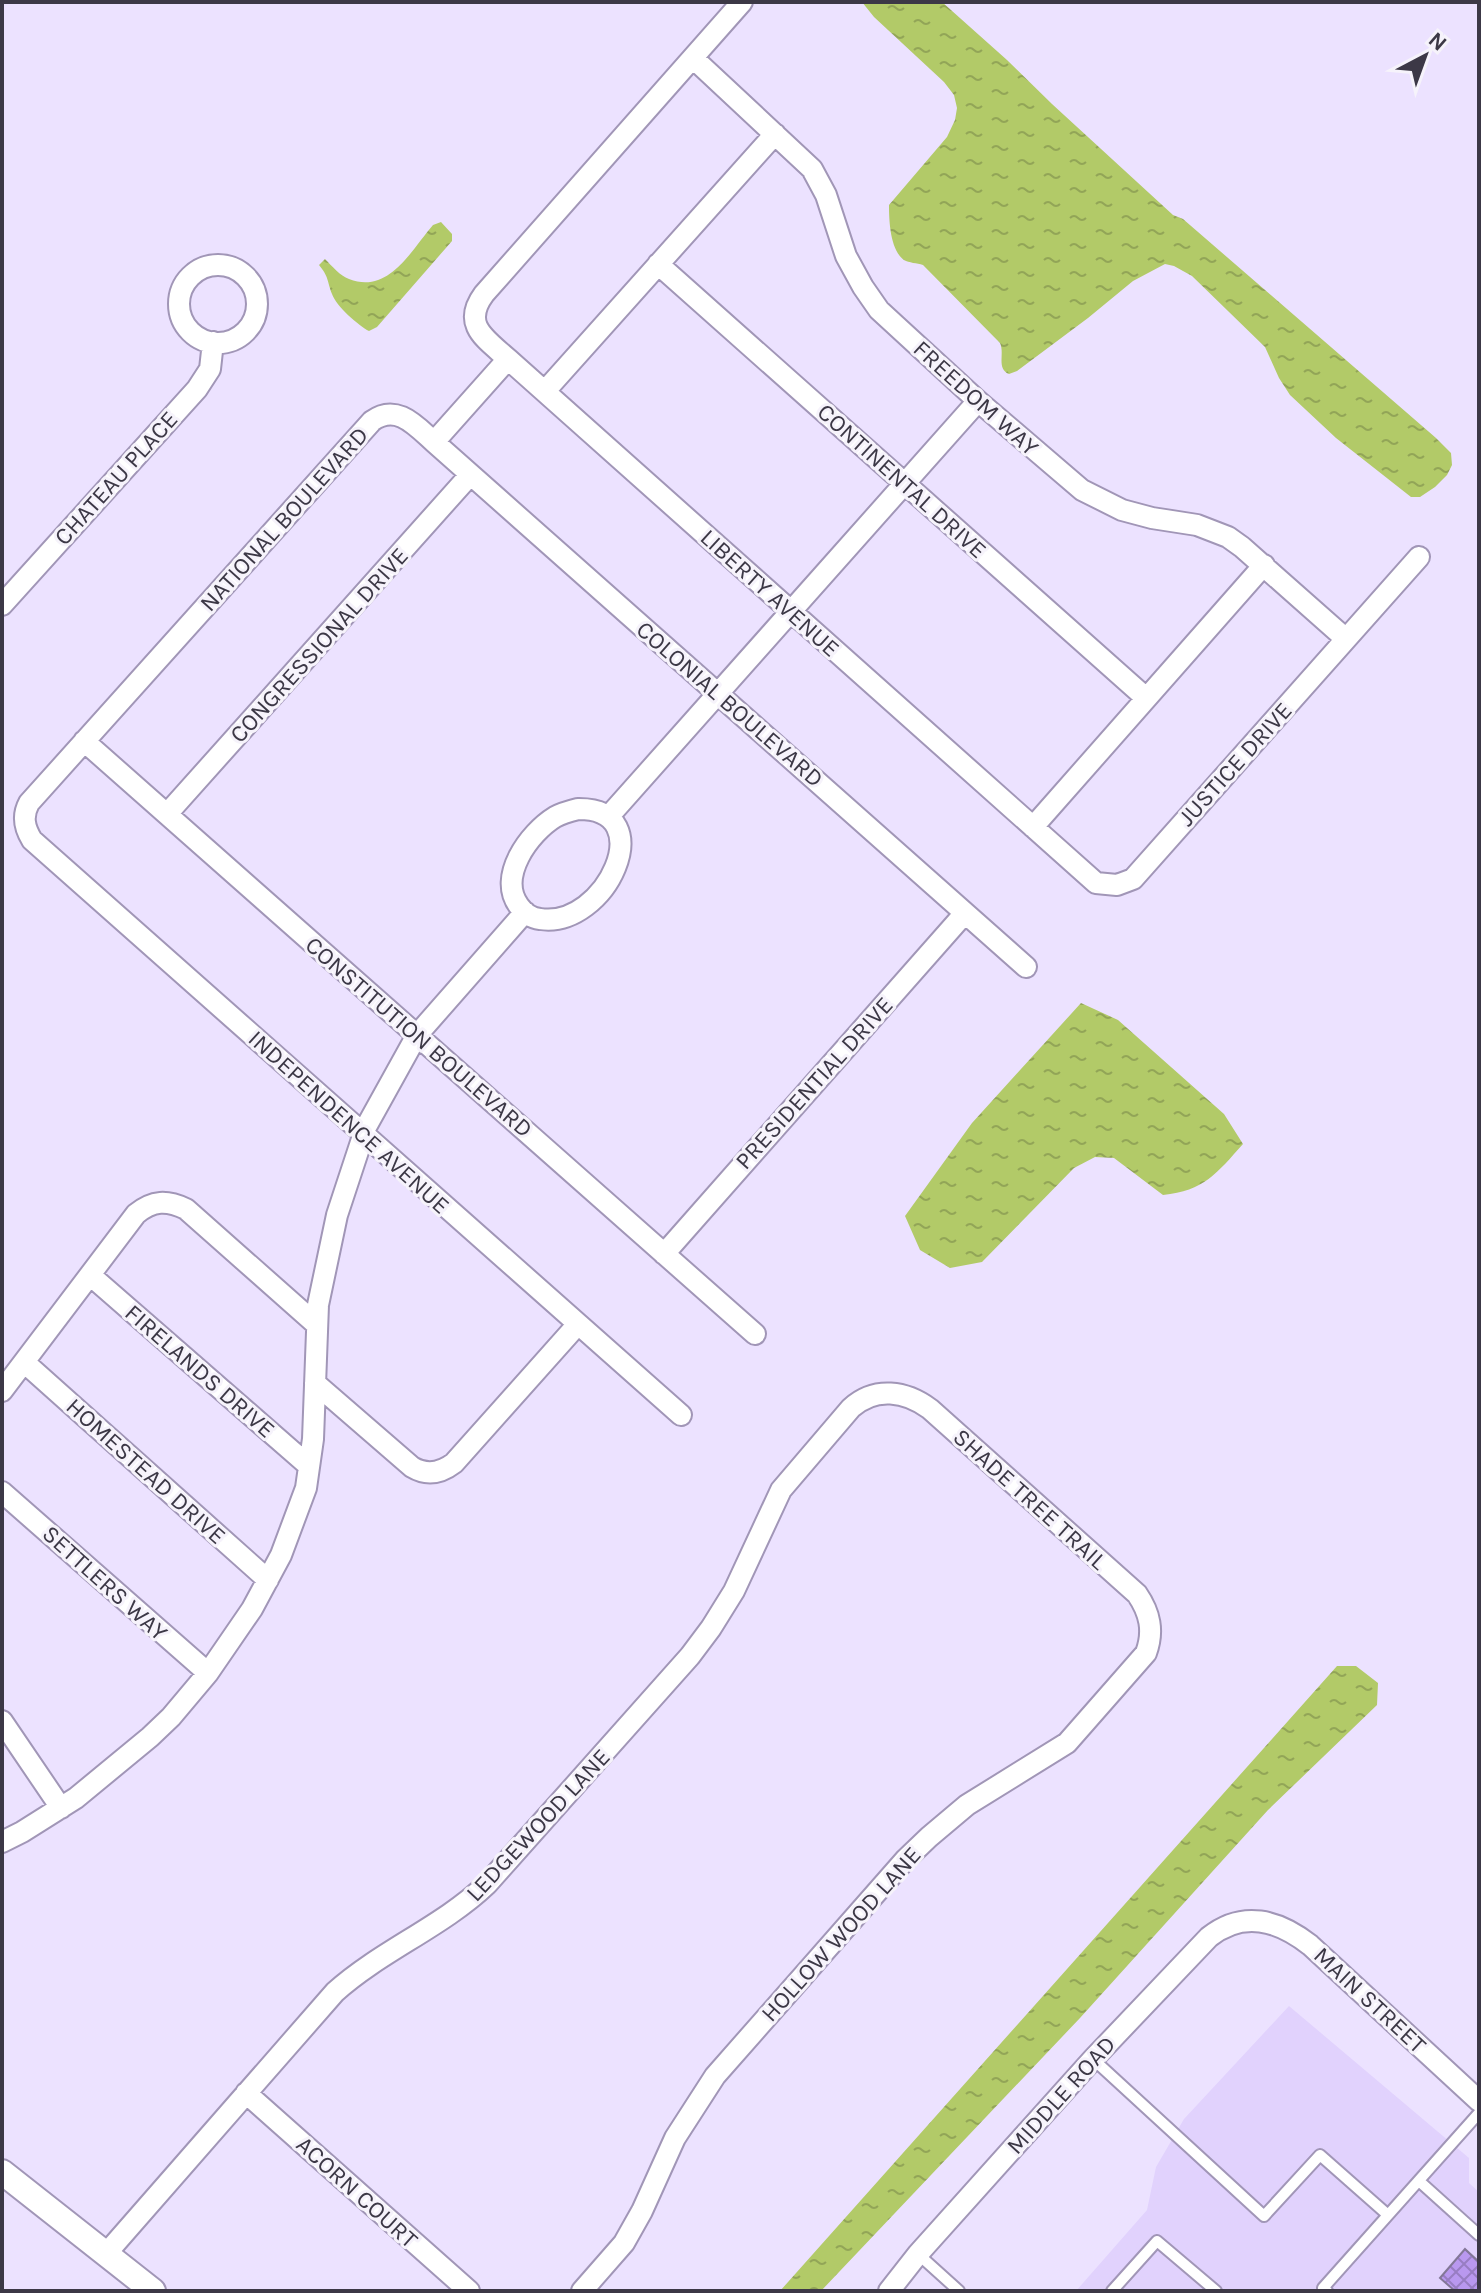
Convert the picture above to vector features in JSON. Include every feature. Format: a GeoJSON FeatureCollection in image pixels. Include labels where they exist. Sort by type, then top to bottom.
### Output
{"type":"FeatureCollection","features":[{"type":"Feature","properties":{"kind":"street"},"geometry":{"type":"LineString","coordinates":[[434,442],[508,359],[476,327],[475,311],[480,298],[742,2]]}},
{"type":"Feature","properties":{"kind":"street","name":"FREEDOM WAY"},"geometry":{"type":"LineString","coordinates":[[693,58],[804,160],[817,176],[846,256],[870,298],[879,310],[978,401],[1082,490],[1122,510],[1219,532],[1264,565],[1346,639]]}},
{"type":"Feature","properties":{"kind":"street"},"geometry":{"type":"LineString","coordinates":[[545,391],[775,134]]}},
{"type":"Feature","properties":{"kind":"street","name":"CONTINENTAL DRIVE"},"geometry":{"type":"LineString","coordinates":[[658,264],[1146,698]]}},
{"type":"Feature","properties":{"kind":"street","name":"CHATEAU PLACE"},"geometry":{"type":"LineString","coordinates":[[2,605],[197,389],[210,369],[213,342]]}},
{"type":"Feature","properties":{"kind":"street","name":"LIBERTY AVENUE"},"geometry":{"type":"LineString","coordinates":[[508,359],[1033,827]]}},
{"type":"Feature","properties":{"kind":"street"},"geometry":{"type":"LineString","coordinates":[[609,816],[978,401]]}},
{"type":"Feature","properties":{"kind":"street","name":"NATIONAL BOULEVARD"},"geometry":{"type":"LineString","coordinates":[[25,823],[29,803],[372,421],[386,413],[402,416],[434,442]]}},
{"type":"Feature","properties":{"kind":"street","name":"COLONIAL BOULEVARD"},"geometry":{"type":"LineString","coordinates":[[434,442],[1026,967]]}},
{"type":"Feature","properties":{"kind":"street","name":"CONGRESSIONAL DRIVE"},"geometry":{"type":"LineString","coordinates":[[167,814],[470,475]]}},
{"type":"Feature","properties":{"kind":"street","name":"JUSTICE DRIVE"},"geometry":{"type":"LineString","coordinates":[[1033,827],[1096,883],[1111,885],[1129,882],[1419,557]]}},
{"type":"Feature","properties":{"kind":"street"},"geometry":{"type":"LineString","coordinates":[[1033,827],[1264,565]]}},
{"type":"Feature","properties":{"kind":"street","name":"CONSTITUTION BOULEVARD"},"geometry":{"type":"LineString","coordinates":[[84,741],[755,1334]]}},
{"type":"Feature","properties":{"kind":"street"},"geometry":{"type":"LineString","coordinates":[[589,809],[609,816],[620,841],[619,861],[598,894],[582,909],[562,919],[542,919],[525,912],[516,902],[512,885],[518,861],[530,841],[548,822],[567,812],[589,809]]}},
{"type":"Feature","properties":{"kind":"street","name":"INDEPENDENCE AVENUE"},"geometry":{"type":"LineString","coordinates":[[25,823],[32,840],[681,1415]]}},
{"type":"Feature","properties":{"kind":"street"},"geometry":{"type":"LineString","coordinates":[[2,1842],[61,1808],[117,1767],[171,1717],[240,1629],[268,1580],[306,1488],[313,1439],[318,1305],[337,1215],[363,1135],[417,1035],[525,912]]}},
{"type":"Feature","properties":{"kind":"street","name":"PRESIDENTIAL DRIVE"},"geometry":{"type":"LineString","coordinates":[[664,1254],[965,913]]}},
{"type":"Feature","properties":{"kind":"street"},"geometry":{"type":"LineString","coordinates":[[2,1391],[136,1214],[158,1202],[186,1209],[317,1325]]}},
{"type":"Feature","properties":{"kind":"street","name":"FIRELANDS DRIVE"},"geometry":{"type":"LineString","coordinates":[[90,1275],[309,1466]]}},
{"type":"Feature","properties":{"kind":"street"},"geometry":{"type":"LineString","coordinates":[[315,1383],[412,1467],[426,1473],[437,1472],[454,1463],[578,1324]]}},
{"type":"Feature","properties":{"kind":"street","name":"HOMESTEAD DRIVE"},"geometry":{"type":"LineString","coordinates":[[24,1362],[268,1580]]}},
{"type":"Feature","properties":{"kind":"street","name":"SHADE TREE TRAIL"},"geometry":{"type":"LineString","coordinates":[[888,1393],[910,1397],[924,1404],[965,1440],[1137,1594],[1151,1628]]}},
{"type":"Feature","properties":{"kind":"street","name":"LEDGEWOOD LANE"},"geometry":{"type":"LineString","coordinates":[[105,2255],[343,1985],[457,1910],[510,1861],[702,1642],[734,1591],[774,1502],[789,1480],[856,1404],[871,1395],[888,1393]]}},
{"type":"Feature","properties":{"kind":"street","name":"SETTLERS WAY"},"geometry":{"type":"LineString","coordinates":[[2,1492],[208,1673]]}},
{"type":"Feature","properties":{"kind":"street","name":"HOLLOW WOOD LANE"},"geometry":{"type":"LineString","coordinates":[[582,2291],[624,2243],[686,2119],[722,2068],[929,1837],[967,1805],[1047,1757],[1073,1737],[1143,1658],[1149,1645],[1151,1628]]}},
{"type":"Feature","properties":{"kind":"street"},"geometry":{"type":"LineString","coordinates":[[2,1721],[61,1808]]}},
{"type":"Feature","properties":{"kind":"street","name":"MIDDLE ROAD"},"geometry":{"type":"LineString","coordinates":[[889,2291],[918,2254],[1093,2059],[1209,1937],[1221,1927],[1249,1920]]}},
{"type":"Feature","properties":{"kind":"street","name":"MAIN STREET"},"geometry":{"type":"LineString","coordinates":[[1249,1920],[1291,1930],[1479,2101]]}},
{"type":"Feature","properties":{"kind":"street","name":"ACORN COURT"},"geometry":{"type":"LineString","coordinates":[[246,2093],[469,2291]]}},
{"type":"Feature","properties":{"kind":"street"},"geometry":{"type":"LineString","coordinates":[[2,2172],[153,2291]]}},
{"type":"Feature","properties":{"kind":"lane"},"geometry":{"type":"LineString","coordinates":[[1093,2059],[1264,2216],[1320,2155],[1388,2215]]}},
{"type":"Feature","properties":{"kind":"lane"},"geometry":{"type":"LineString","coordinates":[[1327,2291],[1323,2288],[1479,2113]]}},
{"type":"Feature","properties":{"kind":"lane"},"geometry":{"type":"LineString","coordinates":[[1419,2181],[1479,2235]]}},
{"type":"Feature","properties":{"kind":"lane"},"geometry":{"type":"LineString","coordinates":[[1112,2291],[1157,2241],[1216,2291]]}},
{"type":"Feature","properties":{"kind":"lane"},"geometry":{"type":"LineString","coordinates":[[918,2254],[959,2291]]}},
{"type":"Feature","properties":{"kind":"shaded area"},"geometry":{"type":"Polygon","coordinates":[[[1289,2006],[1469,2158],[1469,2183],[1479,2192],[1479,2291],[1076,2291],[1147,2210],[1156,2167],[1184,2119],[1289,2006]]]}},
{"type":"Feature","properties":{"kind":"water"},"geometry":{"type":"Polygon","coordinates":[[[862,2],[942,2],[1173,215],[1183,219],[1436,438],[1451,453],[1452,465],[1447,475],[1420,497],[1411,497],[1336,438],[1290,395],[1265,347],[1192,276],[1174,266],[1165,264],[1133,281],[1017,371],[1009,374],[1005,371],[1000,343],[923,265],[904,260],[896,249],[891,234],[889,205],[947,137],[957,108],[954,95],[944,82],[862,2]]]}},
{"type":"Feature","properties":{"kind":"water"},"geometry":{"type":"Polygon","coordinates":[[[441,222],[452,234],[452,241],[377,327],[369,331],[338,304],[319,265],[325,259],[349,279],[376,281],[398,267],[433,225],[441,222]]]}},
{"type":"Feature","properties":{"kind":"water"},"geometry":{"type":"Polygon","coordinates":[[[1081,1003],[1118,1020],[1224,1114],[1243,1144],[1209,1179],[1189,1189],[1163,1195],[1114,1158],[1095,1157],[1074,1168],[982,1262],[950,1268],[920,1250],[905,1216],[972,1123],[1081,1003]]]}},
{"type":"Feature","properties":{"kind":"water"},"geometry":{"type":"Polygon","coordinates":[[[1337,1666],[1356,1666],[1378,1683],[1377,1705],[1268,1810],[1080,2018],[821,2291],[780,2291],[1337,1666]]]}},
{"type":"Feature","properties":{"kind":"building"},"geometry":{"type":"Polygon","coordinates":[[[1465,2249],[1479,2262],[1479,2291],[1455,2291],[1440,2278],[1465,2249]]]}}]}
